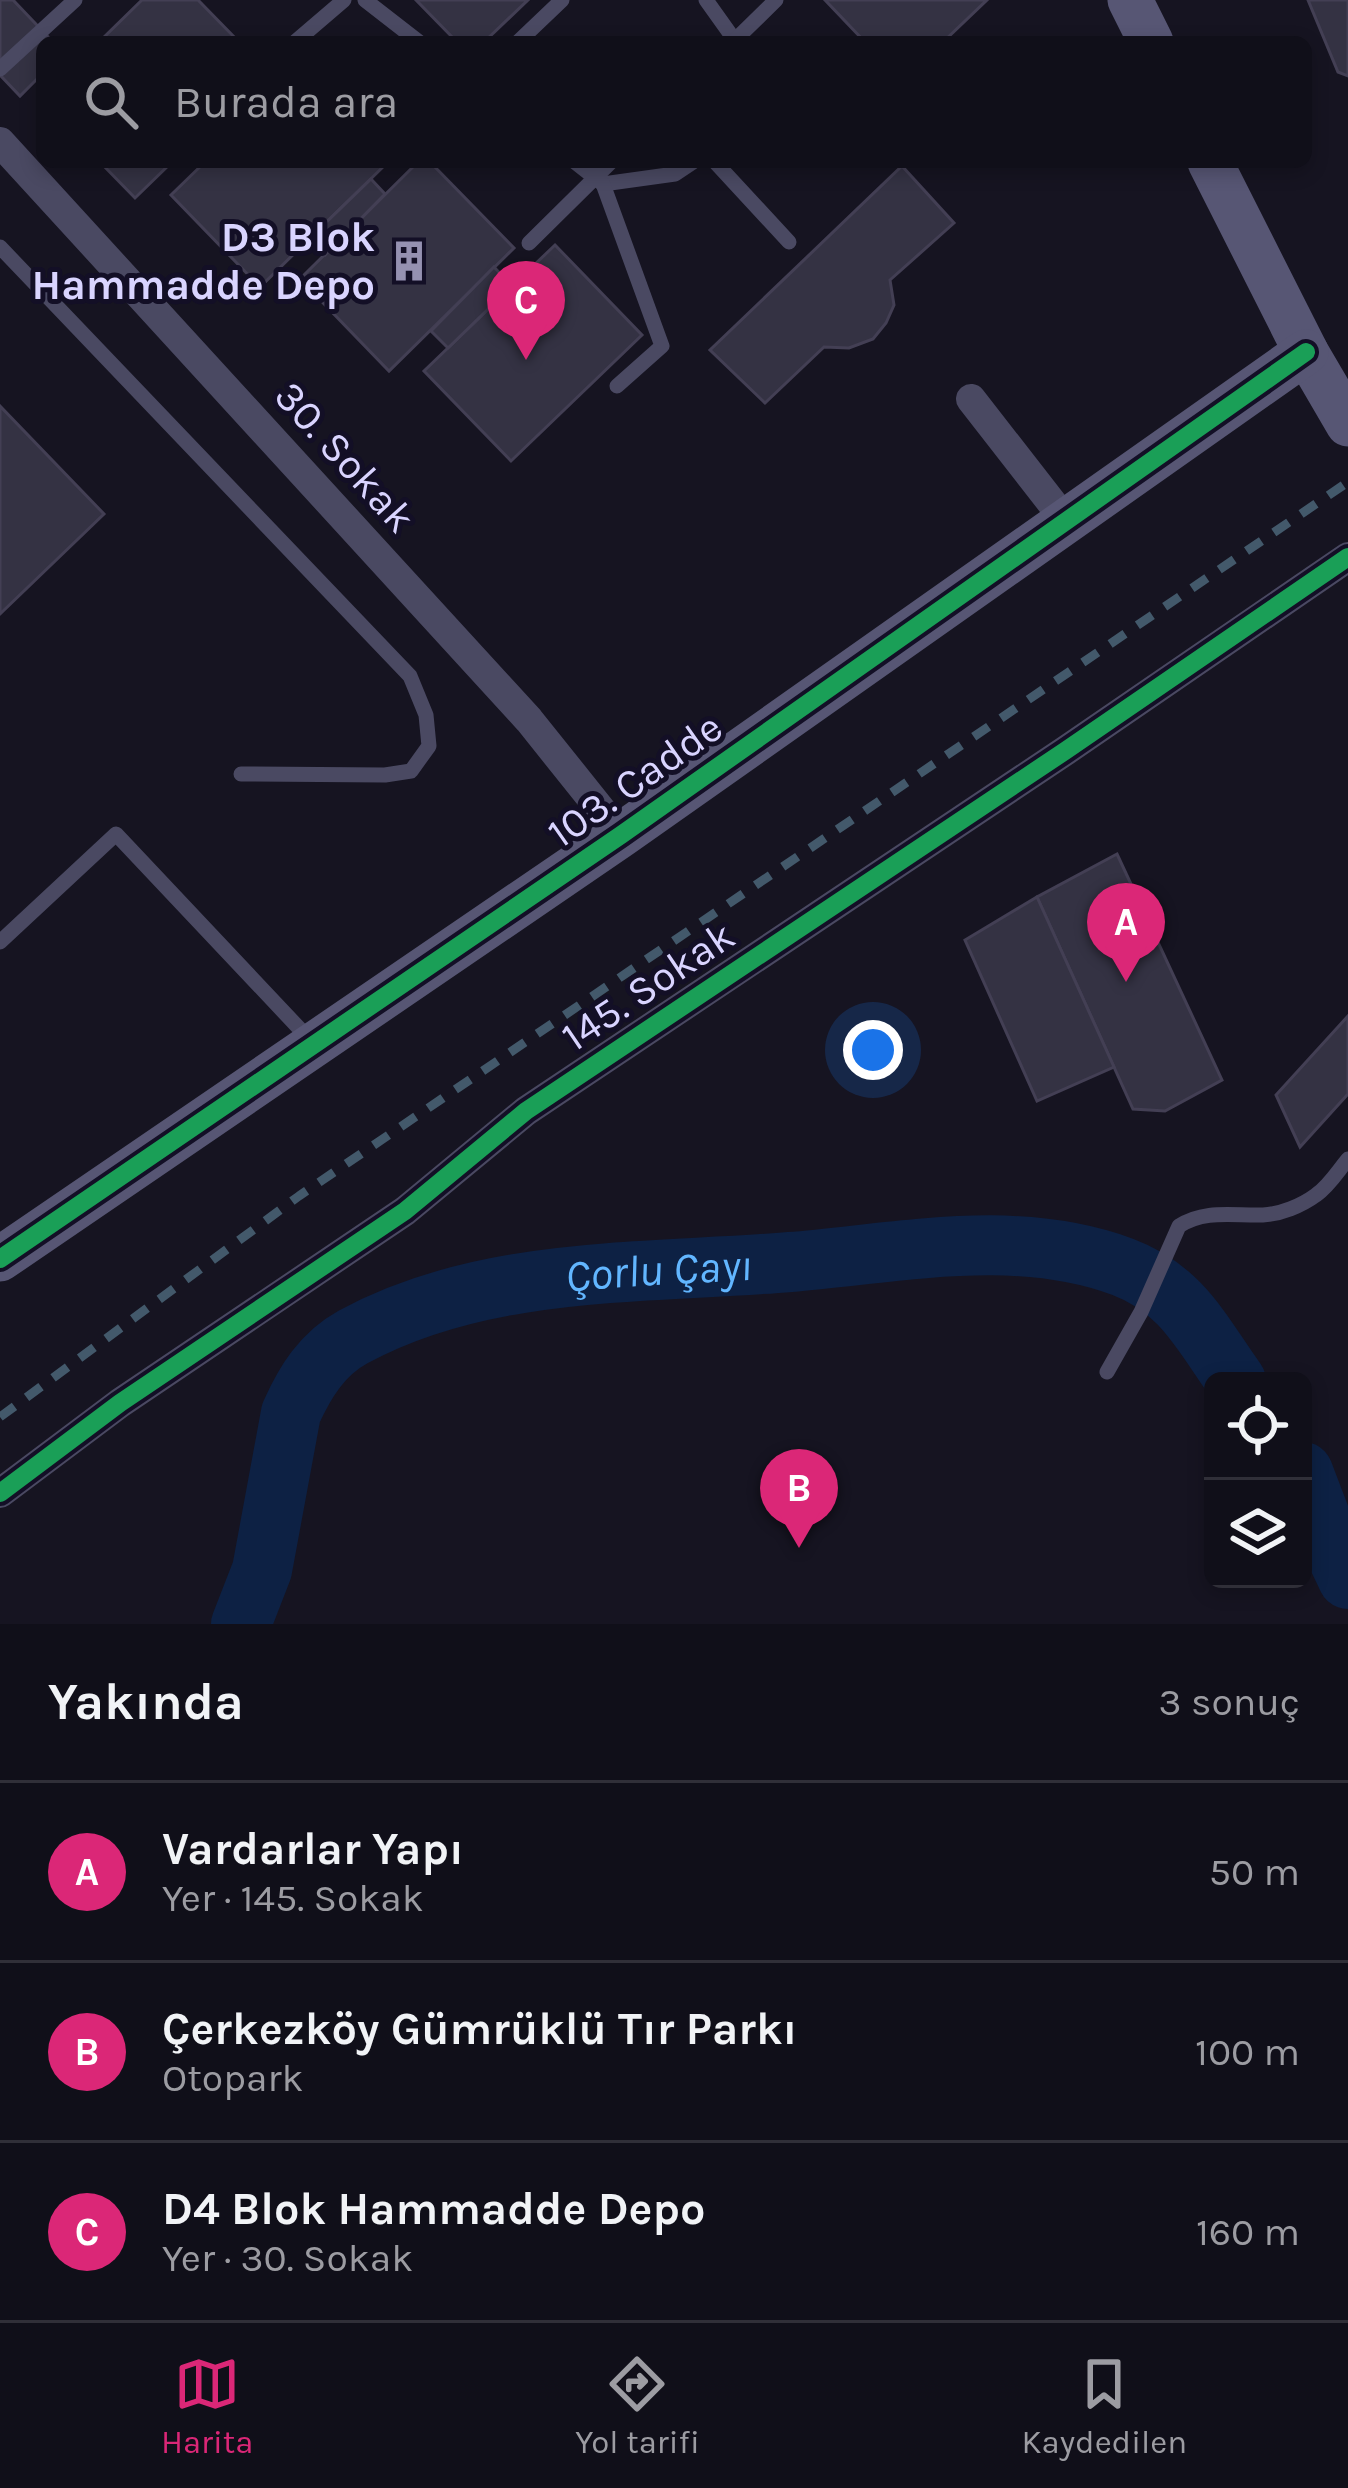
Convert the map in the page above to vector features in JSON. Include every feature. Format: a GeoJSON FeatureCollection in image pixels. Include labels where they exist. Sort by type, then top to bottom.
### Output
{"type":"FeatureCollection","features":[{"type":"Feature","properties":{"kind":"street"},"geometry":{"type":"LineString","coordinates":[[1130,0],[1148,36]]}},
{"type":"Feature","properties":{"kind":"street","name":"30. Sokak"},"geometry":{"type":"LineString","coordinates":[[0,142],[529,720],[621,835]]}},
{"type":"Feature","properties":{"kind":"street"},"geometry":{"type":"LineString","coordinates":[[1213,168],[1306,352],[1345,409]]}},
{"type":"Feature","properties":{"kind":"street","name":"103. Cadde"},"geometry":{"type":"LineString","coordinates":[[0,1259],[621,835],[1306,352]]}},
{"type":"Feature","properties":{"kind":"street"},"geometry":{"type":"LineString","coordinates":[[971,399],[1066,521]]}},
{"type":"Feature","properties":{"kind":"street","name":"145. Sokak"},"geometry":{"type":"LineString","coordinates":[[0,1493],[120,1402],[405,1210],[526,1111],[1348,557]]}},
{"type":"Feature","properties":{"kind":"lane"},"geometry":{"type":"LineString","coordinates":[[0,69],[75,0]]}},
{"type":"Feature","properties":{"kind":"lane"},"geometry":{"type":"LineString","coordinates":[[302,36],[344,0]]}},
{"type":"Feature","properties":{"kind":"lane"},"geometry":{"type":"LineString","coordinates":[[365,0],[411,36]]}},
{"type":"Feature","properties":{"kind":"lane"},"geometry":{"type":"LineString","coordinates":[[524,36],[562,0]]}},
{"type":"Feature","properties":{"kind":"lane"},"geometry":{"type":"LineString","coordinates":[[706,0],[731,36]]}},
{"type":"Feature","properties":{"kind":"lane"},"geometry":{"type":"LineString","coordinates":[[741,36],[776,0]]}},
{"type":"Feature","properties":{"kind":"lane"},"geometry":{"type":"LineString","coordinates":[[583,168],[599,181],[662,346],[617,386]]}},
{"type":"Feature","properties":{"kind":"lane"},"geometry":{"type":"LineString","coordinates":[[529,243],[599,181],[607,168]]}},
{"type":"Feature","properties":{"kind":"lane"},"geometry":{"type":"LineString","coordinates":[[599,181],[675,174],[684,168]]}},
{"type":"Feature","properties":{"kind":"lane"},"geometry":{"type":"LineString","coordinates":[[721,168],[789,242]]}},
{"type":"Feature","properties":{"kind":"lane"},"geometry":{"type":"LineString","coordinates":[[0,247],[410,676],[426,716],[429,746],[411,771],[241,774]]}},
{"type":"Feature","properties":{"kind":"lane"},"geometry":{"type":"LineString","coordinates":[[0,942],[116,834],[315,1045]]}},
{"type":"Feature","properties":{"kind":"lane"},"geometry":{"type":"LineString","coordinates":[[1107,1372],[1141,1312],[1179,1226],[1191,1218],[1268,1215],[1292,1208],[1320,1193],[1348,1159]]}},
{"type":"Feature","properties":{"kind":"building"},"geometry":{"type":"Polygon","coordinates":[[[0,0],[13,0],[47,36],[36,36],[36,80],[20,96],[0,75],[0,0]]]}},
{"type":"Feature","properties":{"kind":"building"},"geometry":{"type":"Polygon","coordinates":[[[142,0],[198,0],[233,36],[105,36],[142,0]]]}},
{"type":"Feature","properties":{"kind":"building"},"geometry":{"type":"Polygon","coordinates":[[[416,0],[528,0],[490,36],[451,36],[416,0]]]}},
{"type":"Feature","properties":{"kind":"building"},"geometry":{"type":"Polygon","coordinates":[[[825,0],[987,0],[949,36],[859,36],[825,0]]]}},
{"type":"Feature","properties":{"kind":"building"},"geometry":{"type":"Polygon","coordinates":[[[1308,0],[1348,0],[1348,76],[1338,72],[1308,0]]]}},
{"type":"Feature","properties":{"kind":"building"},"geometry":{"type":"Polygon","coordinates":[[[106,168],[166,168],[135,198],[106,168]]]}},
{"type":"Feature","properties":{"kind":"building"},"geometry":{"type":"Polygon","coordinates":[[[199,168],[382,168],[260,287],[171,195],[199,168]]]}},
{"type":"Feature","properties":{"kind":"building","name":"D3 Blok Hammadde Depo"},"geometry":{"type":"Polygon","coordinates":[[[412,168],[436,168],[514,248],[389,371],[300,279],[412,168]]]}},
{"type":"Feature","properties":{"kind":"building"},"geometry":{"type":"Polygon","coordinates":[[[900,168],[954,223],[890,280],[894,305],[873,339],[849,348],[824,347],[765,403],[710,350],[900,168]]]}},
{"type":"Feature","properties":{"kind":"building"},"geometry":{"type":"Polygon","coordinates":[[[371,179],[385,194],[325,255],[309,239],[371,179]]]}},
{"type":"Feature","properties":{"kind":"building"},"geometry":{"type":"Polygon","coordinates":[[[555,245],[642,335],[511,461],[424,371],[555,245]]]}},
{"type":"Feature","properties":{"kind":"building"},"geometry":{"type":"Polygon","coordinates":[[[494,267],[512,286],[448,348],[431,331],[494,267]]]}},
{"type":"Feature","properties":{"kind":"building"},"geometry":{"type":"Polygon","coordinates":[[[0,406],[104,514],[0,614],[0,406]]]}},
{"type":"Feature","properties":{"kind":"building"},"geometry":{"type":"Polygon","coordinates":[[[1117,854],[1222,1080],[1165,1111],[1133,1109],[1037,897],[1117,854]]]}},
{"type":"Feature","properties":{"kind":"building"},"geometry":{"type":"Polygon","coordinates":[[[1037,897],[1114,1067],[1037,1101],[965,940],[1037,897]]]}},
{"type":"Feature","properties":{"kind":"building"},"geometry":{"type":"Polygon","coordinates":[[[1348,1016],[1348,1094],[1300,1147],[1276,1095],[1348,1016]]]}},
{"type":"Feature","properties":{"kind":"waterway","name":"Çorlu Çayı"},"geometry":{"type":"LineString","coordinates":[[241,1624],[262,1570],[291,1413],[309,1380],[323,1360],[353,1337],[457,1297],[511,1285],[623,1272],[958,1246],[1041,1248],[1123,1267],[1161,1287],[1189,1315],[1230,1372]]}},
{"type":"Feature","properties":{"kind":"waterway","name":"Çorlu Çayı"},"geometry":{"type":"LineString","coordinates":[[1306,1480],[1348,1579]]}},
{"type":"Feature","properties":{"kind":"railway"},"geometry":{"type":"LineString","coordinates":[[0,1417],[299,1196],[1348,482]]}},
{"type":"Feature","properties":{"kind":"cycle path"},"geometry":{"type":"LineString","coordinates":[[0,1259],[621,835],[1306,352]]}},
{"type":"Feature","properties":{"kind":"cycle path"},"geometry":{"type":"LineString","coordinates":[[0,1493],[120,1403],[405,1211],[526,1111],[1348,557]]}},
{"type":"Feature","properties":{"kind":"place","name":"D3 Blok Hammadde Depo"},"geometry":{"type":"Point","coordinates":[409,261]}},
{"type":"Feature","properties":{"kind":"place","name":"D4 Blok Hammadde Depo"},"geometry":{"type":"Point","coordinates":[526,360]}},
{"type":"Feature","properties":{"kind":"place","name":"Vardarlar Yapı"},"geometry":{"type":"Point","coordinates":[1126,982]}},
{"type":"Feature","properties":{"kind":"place","name":"Çerkezköy Gümrüklü Tır Parkı"},"geometry":{"type":"Point","coordinates":[799,1548]}}]}
